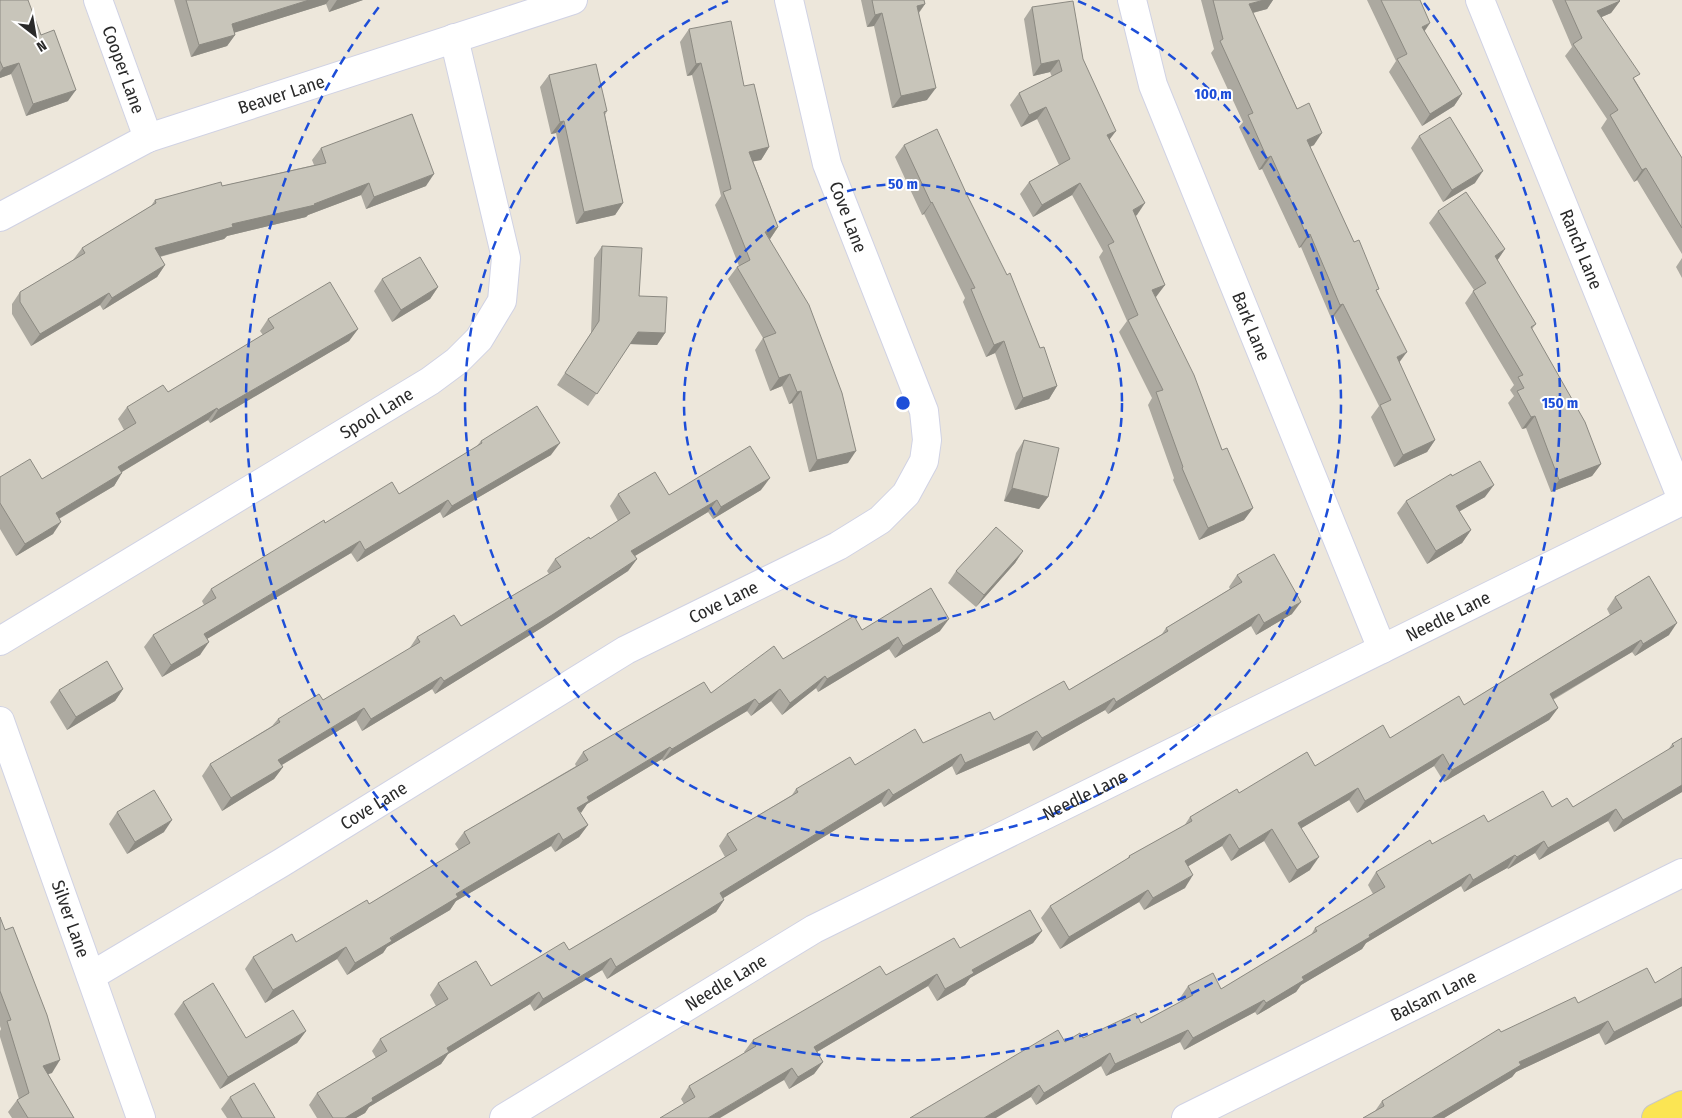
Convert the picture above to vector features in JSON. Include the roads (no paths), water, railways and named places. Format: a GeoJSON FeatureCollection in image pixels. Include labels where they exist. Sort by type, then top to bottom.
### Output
{"type":"FeatureCollection","features":[{"type":"Feature","properties":{"kind":"main road"},"geometry":{"type":"LineString","coordinates":[[1656,1118],[1682,1105]]}},
{"type":"Feature","properties":{"kind":"street","name":"Cooper Lane"},"geometry":{"type":"LineString","coordinates":[[98,0],[148,138]]}},
{"type":"Feature","properties":{"kind":"street","name":"Beaver Lane"},"geometry":{"type":"LineString","coordinates":[[0,217],[148,138],[573,0]]}},
{"type":"Feature","properties":{"kind":"street","name":"Cove Lane"},"geometry":{"type":"LineString","coordinates":[[91,976],[289,858],[626,650],[838,546],[880,520],[906,494],[924,460],[927,440],[924,411],[827,164],[789,0]]}},
{"type":"Feature","properties":{"kind":"street","name":"Bark Lane"},"geometry":{"type":"LineString","coordinates":[[1132,0],[1153,85],[1382,649]]}},
{"type":"Feature","properties":{"kind":"street","name":"Ranch Lane"},"geometry":{"type":"LineString","coordinates":[[1480,0],[1682,500]]}},
{"type":"Feature","properties":{"kind":"street","name":"Spool Lane"},"geometry":{"type":"LineString","coordinates":[[0,641],[430,381],[457,362],[479,339],[502,301],[506,258],[454,38]]}},
{"type":"Feature","properties":{"kind":"street","name":"Needle Lane"},"geometry":{"type":"LineString","coordinates":[[504,1118],[814,929],[1682,500]]}},
{"type":"Feature","properties":{"kind":"street","name":"Silver Lane"},"geometry":{"type":"LineString","coordinates":[[0,721],[141,1118]]}},
{"type":"Feature","properties":{"kind":"street","name":"Balsam Lane"},"geometry":{"type":"LineString","coordinates":[[1186,1118],[1682,873]]}}]}
